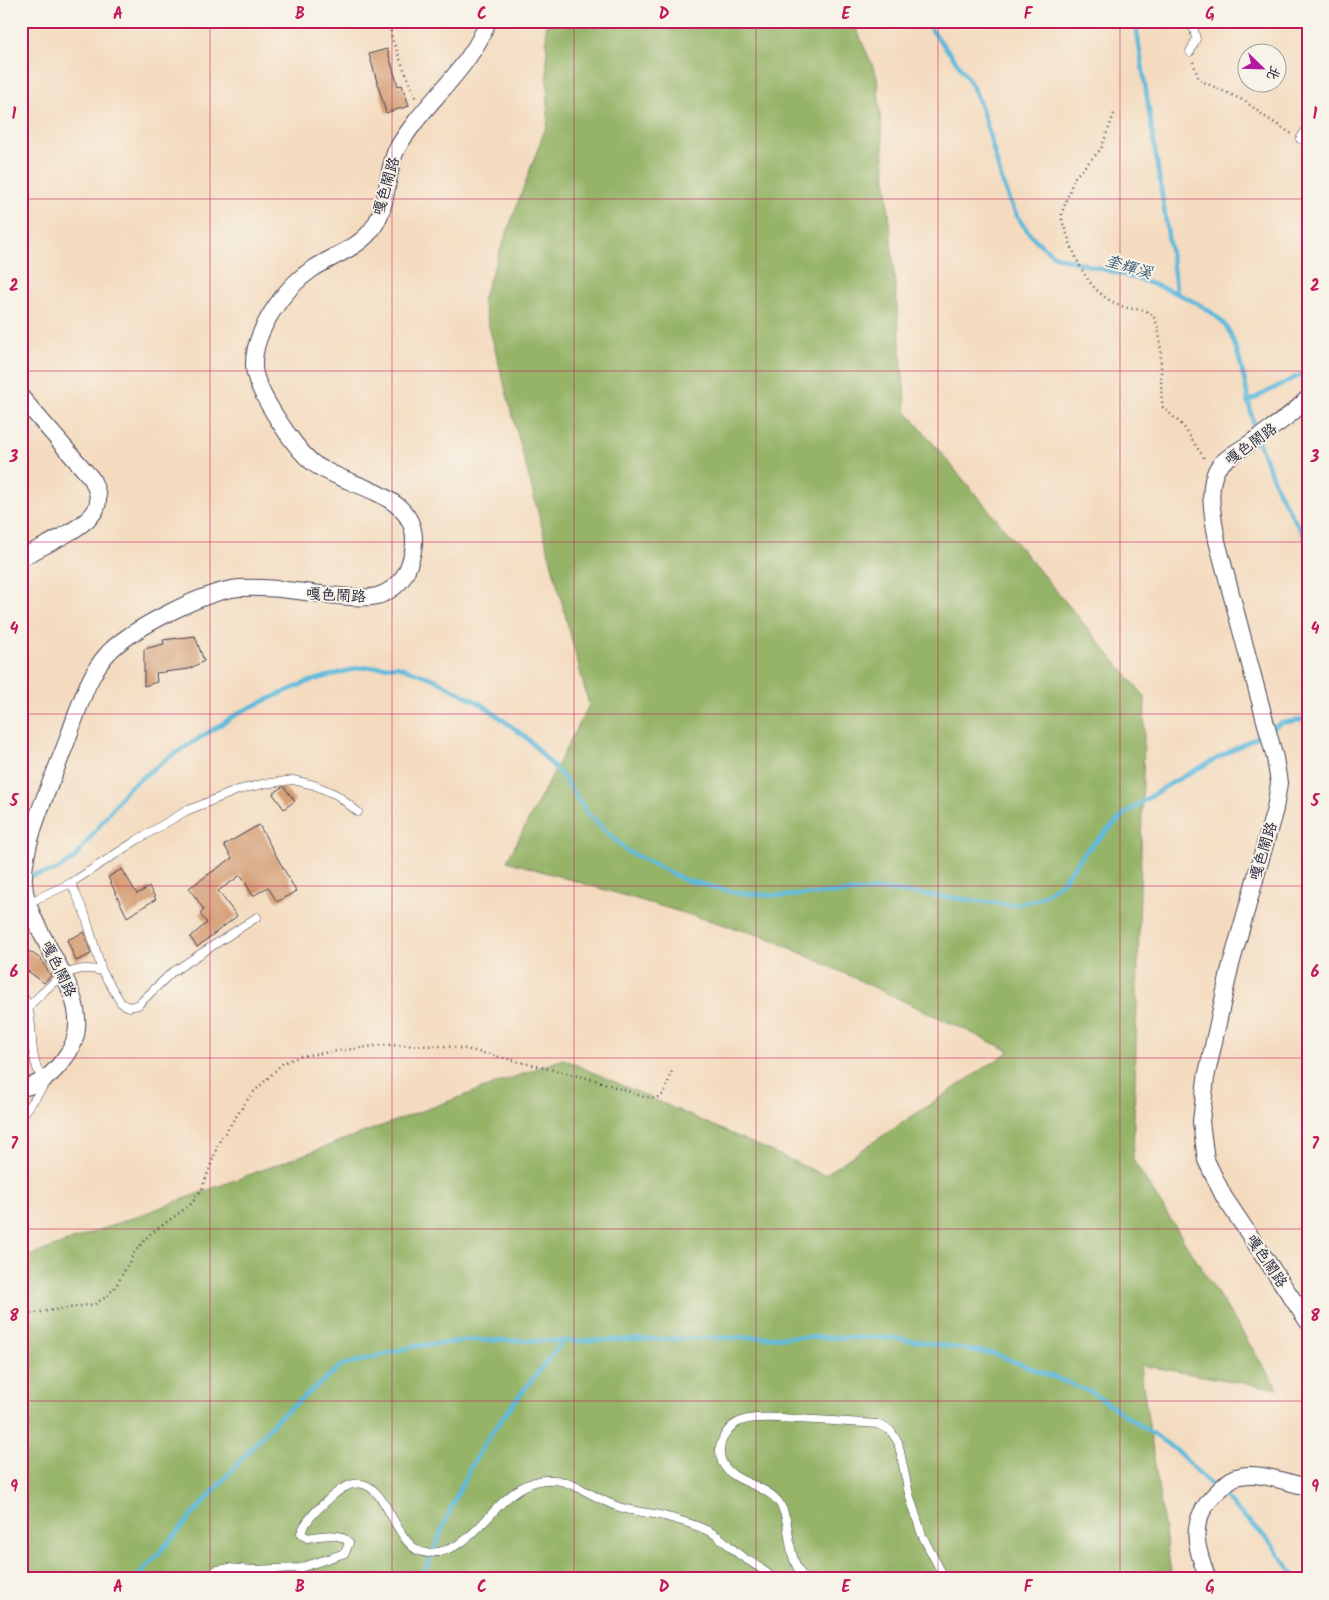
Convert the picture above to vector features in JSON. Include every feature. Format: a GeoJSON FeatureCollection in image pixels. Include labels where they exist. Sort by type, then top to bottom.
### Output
{"type":"FeatureCollection","features":[{"type":"Feature","properties":{"kind":"street","name":"嘎色鬧路"},"geometry":{"type":"LineString","coordinates":[[47,1079],[70,1053],[78,1031],[76,1006],[27,904],[24,881],[25,861],[32,834],[94,673],[109,652],[163,616],[207,597],[234,588],[256,588],[354,597],[378,596],[399,584],[410,564],[416,537],[409,517],[398,506],[371,490],[342,479],[311,462],[274,413],[260,390],[254,366],[258,343],[271,312],[289,287],[309,270],[349,248],[369,233],[380,214],[395,153],[421,115],[467,60],[483,35],[488,21]]}},
{"type":"Feature","properties":{"kind":"street"},"geometry":{"type":"LineString","coordinates":[[21,397],[92,479],[98,493],[96,508],[87,521],[21,558]]}},
{"type":"Feature","properties":{"kind":"street","name":"嘎色鬧路"},"geometry":{"type":"LineString","coordinates":[[1308,398],[1285,419],[1230,456],[1218,468],[1213,485],[1213,511],[1218,541],[1279,783],[1275,809],[1230,968],[1206,1078],[1201,1122],[1206,1160],[1224,1197],[1308,1322]]}},
{"type":"Feature","properties":{"kind":"street"},"geometry":{"type":"LineString","coordinates":[[21,1088],[47,1079]]}},
{"type":"Feature","properties":{"kind":"street"},"geometry":{"type":"LineString","coordinates":[[1208,1579],[1197,1548],[1196,1526],[1204,1506],[1222,1488],[1235,1477],[1258,1476],[1308,1487]]}},
{"type":"Feature","properties":{"kind":"lane"},"geometry":{"type":"LineString","coordinates":[[1190,52],[1196,39],[1192,21]]}},
{"type":"Feature","properties":{"kind":"lane"},"geometry":{"type":"LineString","coordinates":[[1300,139],[1308,127]]}},
{"type":"Feature","properties":{"kind":"lane"},"geometry":{"type":"LineString","coordinates":[[27,904],[71,883],[130,844],[186,812],[238,790],[293,780],[314,785],[337,795],[358,812]]}},
{"type":"Feature","properties":{"kind":"lane"},"geometry":{"type":"LineString","coordinates":[[71,883],[86,914],[102,971],[120,1004],[129,1007],[138,1005],[171,973],[257,917]]}},
{"type":"Feature","properties":{"kind":"lane"},"geometry":{"type":"LineString","coordinates":[[28,1006],[62,974],[91,968],[102,971]]}},
{"type":"Feature","properties":{"kind":"lane"},"geometry":{"type":"LineString","coordinates":[[21,992],[28,1006],[34,1061],[47,1079],[21,1118]]}},
{"type":"Feature","properties":{"kind":"lane"},"geometry":{"type":"LineString","coordinates":[[805,1579],[795,1564],[780,1503],[770,1494],[728,1470],[722,1461],[720,1447],[725,1434],[733,1425],[745,1420],[779,1418],[877,1424],[890,1430],[898,1442],[909,1494],[922,1535],[945,1579]]}},
{"type":"Feature","properties":{"kind":"lane"},"geometry":{"type":"LineString","coordinates":[[202,1579],[217,1570],[229,1568],[253,1570],[300,1568],[345,1553],[349,1543],[345,1538],[339,1536],[307,1538],[301,1533],[303,1527],[318,1509],[345,1486],[356,1484],[367,1486],[390,1512],[408,1545],[416,1551],[427,1553],[443,1550],[471,1537],[505,1500],[522,1488],[539,1480],[553,1478],[565,1481],[616,1506],[664,1516],[703,1529],[716,1536],[775,1579]]}},
{"type":"Feature","properties":{"kind":"path"},"geometry":{"type":"LineString","coordinates":[[389,21],[392,39],[421,115]]}},
{"type":"Feature","properties":{"kind":"path"},"geometry":{"type":"LineString","coordinates":[[1190,52],[1200,80],[1245,102],[1274,124],[1300,139]]}},
{"type":"Feature","properties":{"kind":"path"},"geometry":{"type":"LineString","coordinates":[[1114,114],[1101,149],[1074,178],[1062,213],[1062,220],[1083,273],[1093,287],[1128,308],[1147,311],[1152,316],[1159,342],[1163,407],[1182,426],[1202,457],[1218,468]]}},
{"type":"Feature","properties":{"kind":"path"},"geometry":{"type":"LineString","coordinates":[[21,1315],[95,1304],[106,1297],[116,1286],[134,1253],[149,1235],[190,1205],[202,1189],[219,1142],[250,1096],[283,1064],[302,1056],[374,1046],[444,1046],[466,1049],[595,1080],[644,1097],[656,1098],[664,1094],[672,1072]]}},
{"type":"Feature","properties":{"kind":"green space"},"geometry":{"type":"Polygon","coordinates":[[[546,21],[853,21],[877,76],[906,411],[1145,697],[1133,1160],[1278,1389],[1140,1365],[1172,1579],[21,1579],[21,1259],[563,1059],[824,1175],[1010,1051],[769,938],[507,861],[589,705],[482,300],[548,121],[546,21]]]}},
{"type":"Feature","properties":{"kind":"building"},"geometry":{"type":"Polygon","coordinates":[[[387,49],[398,86],[402,85],[409,106],[386,113],[369,54],[387,49]]]}},
{"type":"Feature","properties":{"kind":"building"},"geometry":{"type":"Polygon","coordinates":[[[195,636],[204,661],[189,669],[156,673],[157,682],[144,686],[144,649],[164,644],[163,640],[195,636]]]}},
{"type":"Feature","properties":{"kind":"building"},"geometry":{"type":"Polygon","coordinates":[[[282,787],[295,801],[284,809],[273,794],[282,787]]]}},
{"type":"Feature","properties":{"kind":"building"},"geometry":{"type":"Polygon","coordinates":[[[259,825],[296,891],[277,902],[268,887],[253,896],[241,875],[218,891],[237,916],[197,947],[190,937],[207,923],[200,914],[204,910],[189,888],[232,858],[224,845],[259,825]]]}},
{"type":"Feature","properties":{"kind":"building"},"geometry":{"type":"Polygon","coordinates":[[[122,869],[137,894],[149,887],[156,899],[127,917],[108,877],[122,869]]]}},
{"type":"Feature","properties":{"kind":"building"},"geometry":{"type":"Polygon","coordinates":[[[84,932],[91,954],[76,961],[67,940],[84,932]]]}},
{"type":"Feature","properties":{"kind":"building"},"geometry":{"type":"Polygon","coordinates":[[[21,946],[41,959],[51,976],[44,983],[21,966],[21,946]]]}},
{"type":"Feature","properties":{"kind":"waterway","name":"奎輝溪"},"geometry":{"type":"LineString","coordinates":[[925,21],[959,65],[976,94],[1002,182],[1021,222],[1035,239],[1055,256],[1124,275],[1177,293],[1200,305],[1218,318],[1230,333],[1235,345],[1256,434]]}},
{"type":"Feature","properties":{"kind":"waterway"},"geometry":{"type":"LineString","coordinates":[[1138,21],[1137,32],[1177,294]]}},
{"type":"Feature","properties":{"kind":"waterway"},"geometry":{"type":"LineString","coordinates":[[1247,402],[1308,371]]}},
{"type":"Feature","properties":{"kind":"waterway","name":"奎輝溪"},"geometry":{"type":"LineString","coordinates":[[1258,441],[1278,491],[1308,543]]}},
{"type":"Feature","properties":{"kind":"waterway"},"geometry":{"type":"LineString","coordinates":[[28,876],[55,871],[74,859],[127,789],[168,758],[242,711],[307,682],[357,668],[398,666],[434,679],[483,705],[527,738],[563,777],[588,814],[627,851],[685,880],[737,893],[784,896],[886,890],[1013,905],[1038,899],[1061,883],[1087,850],[1127,812],[1168,785],[1264,733]]}},
{"type":"Feature","properties":{"kind":"waterway"},"geometry":{"type":"LineString","coordinates":[[1271,729],[1281,723],[1308,719]]}},
{"type":"Feature","properties":{"kind":"waterway"},"geometry":{"type":"LineString","coordinates":[[136,1579],[278,1418],[341,1366],[415,1346],[475,1340],[563,1341],[760,1337],[896,1338],[995,1354],[1091,1392],[1175,1449],[1215,1489]]}},
{"type":"Feature","properties":{"kind":"waterway"},"geometry":{"type":"LineString","coordinates":[[422,1579],[471,1466],[509,1409],[563,1341]]}},
{"type":"Feature","properties":{"kind":"waterway"},"geometry":{"type":"LineString","coordinates":[[1221,1494],[1271,1543],[1297,1579]]}}]}
